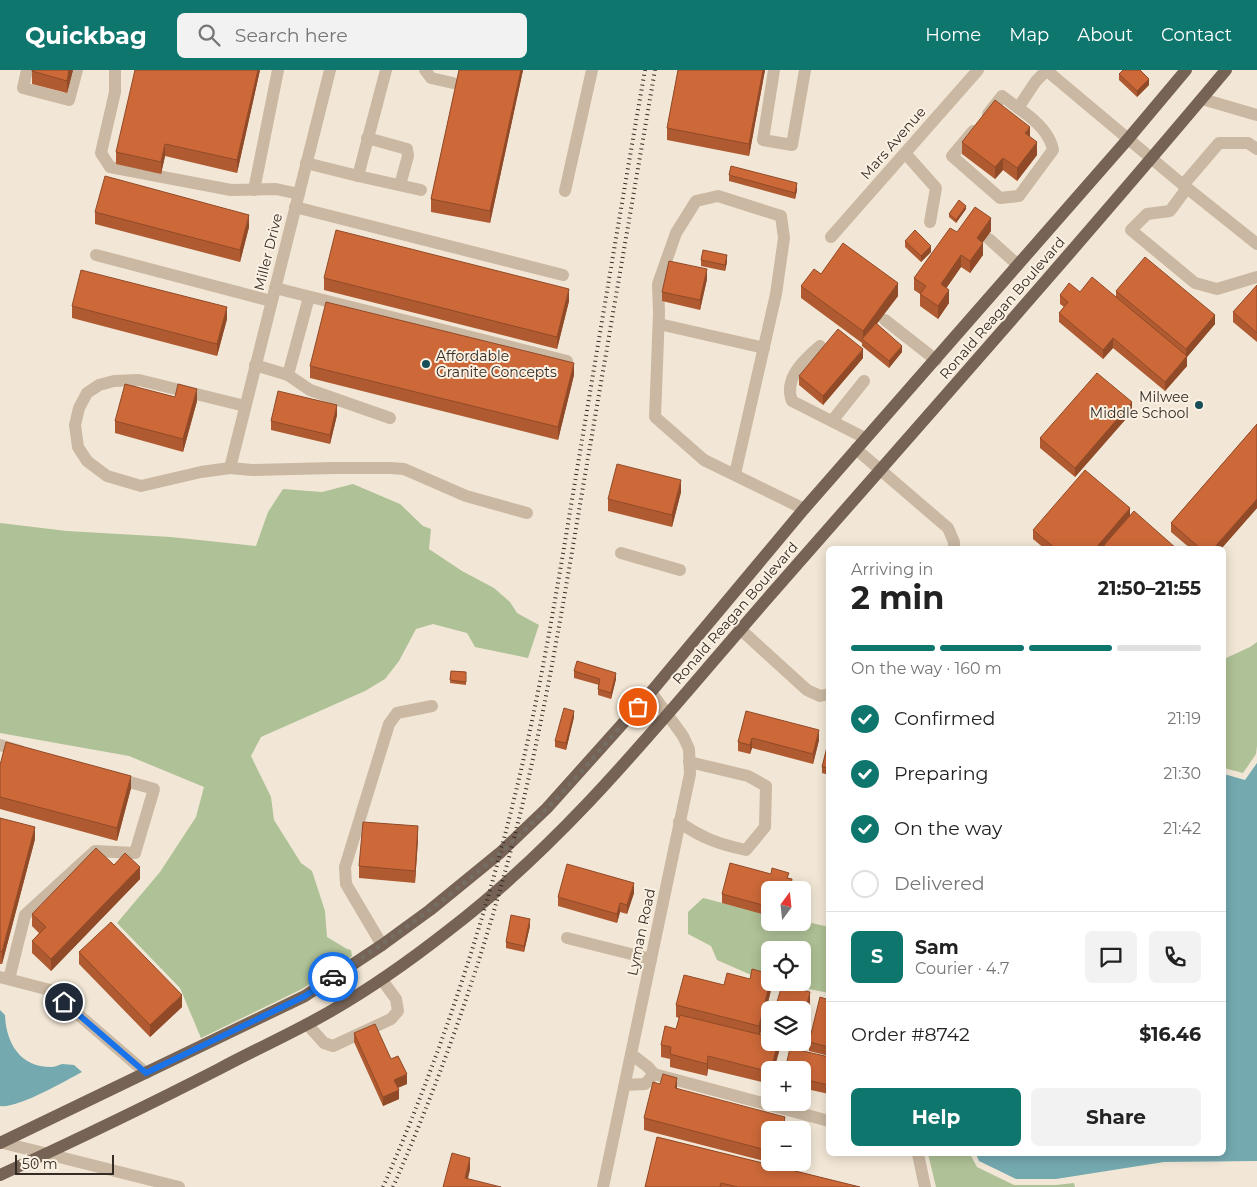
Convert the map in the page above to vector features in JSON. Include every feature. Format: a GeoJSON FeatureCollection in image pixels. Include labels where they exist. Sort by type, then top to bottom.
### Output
{"type":"FeatureCollection","features":[{"type":"Feature","properties":{"kind":"main road","name":"Ronald Reagan Boulevard"},"geometry":{"type":"LineString","coordinates":[[1,1142],[305,996],[382,945],[430,910],[501,852],[547,808],[651,692],[865,438],[936,360],[1186,70]]}},
{"type":"Feature","properties":{"kind":"main road","name":"Ronald Reagan Boulevard"},"geometry":{"type":"LineString","coordinates":[[0,1176],[168,1095],[329,1013],[382,980],[499,891],[582,811],[668,714],[740,629],[1152,158],[1226,70]]}},
{"type":"Feature","properties":{"kind":"street"},"geometry":{"type":"LineString","coordinates":[[27,70],[24,88],[70,100],[77,70]]}},
{"type":"Feature","properties":{"kind":"street"},"geometry":{"type":"LineString","coordinates":[[115,70],[115,92],[100,153],[110,167],[230,190],[276,189],[297,200],[563,275]]}},
{"type":"Feature","properties":{"kind":"street"},"geometry":{"type":"LineString","coordinates":[[254,190],[278,70]]}},
{"type":"Feature","properties":{"kind":"street","name":"Miller Drive"},"geometry":{"type":"LineString","coordinates":[[230,468],[330,70]]}},
{"type":"Feature","properties":{"kind":"street"},"geometry":{"type":"LineString","coordinates":[[358,176],[386,70]]}},
{"type":"Feature","properties":{"kind":"street"},"geometry":{"type":"LineString","coordinates":[[425,70],[431,78],[454,83]]}},
{"type":"Feature","properties":{"kind":"street"},"geometry":{"type":"LineString","coordinates":[[565,191],[592,70]]}},
{"type":"Feature","properties":{"kind":"street"},"geometry":{"type":"LineString","coordinates":[[774,70],[763,140],[792,145],[805,70]]}},
{"type":"Feature","properties":{"kind":"street","name":"Mars Avenue"},"geometry":{"type":"LineString","coordinates":[[831,237],[978,70]]}},
{"type":"Feature","properties":{"kind":"street"},"geometry":{"type":"LineString","coordinates":[[1018,108],[1036,81],[1046,70],[1185,187],[1257,244]]}},
{"type":"Feature","properties":{"kind":"street"},"geometry":{"type":"LineString","coordinates":[[1002,96],[1018,108],[1030,116],[1052,139],[1053,150],[1019,196],[1000,198],[952,156],[1002,96]]}},
{"type":"Feature","properties":{"kind":"street"},"geometry":{"type":"LineString","coordinates":[[1202,100],[1257,115]]}},
{"type":"Feature","properties":{"kind":"street"},"geometry":{"type":"LineString","coordinates":[[367,138],[407,149],[408,156],[400,185]]}},
{"type":"Feature","properties":{"kind":"street"},"geometry":{"type":"LineString","coordinates":[[1257,150],[1248,143],[1219,143],[1185,187],[1170,211],[1147,214],[1130,230],[1194,282],[1217,288],[1257,277]]}},
{"type":"Feature","properties":{"kind":"street"},"geometry":{"type":"LineString","coordinates":[[905,153],[936,188],[930,222]]}},
{"type":"Feature","properties":{"kind":"street"},"geometry":{"type":"LineString","coordinates":[[306,163],[421,190]]}},
{"type":"Feature","properties":{"kind":"street"},"geometry":{"type":"LineString","coordinates":[[735,474],[776,294],[784,238],[781,216],[718,196],[696,200],[676,233],[658,284],[659,324],[655,417],[704,460],[804,509]]}},
{"type":"Feature","properties":{"kind":"street"},"geometry":{"type":"LineString","coordinates":[[989,238],[1018,265]]}},
{"type":"Feature","properties":{"kind":"street"},"geometry":{"type":"LineString","coordinates":[[96,255],[272,301]]}},
{"type":"Feature","properties":{"kind":"street"},"geometry":{"type":"LineString","coordinates":[[275,288],[567,361]]}},
{"type":"Feature","properties":{"kind":"street"},"geometry":{"type":"LineString","coordinates":[[288,375],[309,297]]}},
{"type":"Feature","properties":{"kind":"street"},"geometry":{"type":"LineString","coordinates":[[885,320],[936,360]]}},
{"type":"Feature","properties":{"kind":"street"},"geometry":{"type":"LineString","coordinates":[[659,324],[764,348]]}},
{"type":"Feature","properties":{"kind":"street"},"geometry":{"type":"LineString","coordinates":[[820,346],[799,364],[791,385],[790,394],[792,401],[865,438]]}},
{"type":"Feature","properties":{"kind":"street"},"geometry":{"type":"LineString","coordinates":[[255,365],[288,375],[310,390],[390,418]]}},
{"type":"Feature","properties":{"kind":"street"},"geometry":{"type":"LineString","coordinates":[[245,406],[139,380],[114,381],[99,385],[87,393],[79,408],[75,425],[78,447],[87,461],[107,476],[140,486],[201,472],[230,468],[252,470],[404,469],[466,496],[527,513]]}},
{"type":"Feature","properties":{"kind":"street"},"geometry":{"type":"LineString","coordinates":[[832,420],[864,381]]}},
{"type":"Feature","properties":{"kind":"street"},"geometry":{"type":"LineString","coordinates":[[856,449],[948,528],[954,546]]}},
{"type":"Feature","properties":{"kind":"street"},"geometry":{"type":"LineString","coordinates":[[621,553],[680,570]]}},
{"type":"Feature","properties":{"kind":"street"},"geometry":{"type":"LineString","coordinates":[[740,629],[807,690],[820,696],[826,695]]}},
{"type":"Feature","properties":{"kind":"street","name":"Lyman Road"},"geometry":{"type":"LineString","coordinates":[[603,1187],[690,774],[689,749],[683,736],[651,692]]}},
{"type":"Feature","properties":{"kind":"street"},"geometry":{"type":"LineString","coordinates":[[382,945],[346,884],[346,868],[389,724],[397,713],[432,706]]}},
{"type":"Feature","properties":{"kind":"street"},"geometry":{"type":"LineString","coordinates":[[0,745],[29,753]]}},
{"type":"Feature","properties":{"kind":"street"},"geometry":{"type":"LineString","coordinates":[[680,822],[698,835],[724,846],[746,850],[765,827],[766,786],[748,776],[689,762]]}},
{"type":"Feature","properties":{"kind":"street"},"geometry":{"type":"LineString","coordinates":[[106,775],[154,789],[135,853],[95,851],[25,915],[4,978],[50,990],[146,1073]]}},
{"type":"Feature","properties":{"kind":"street"},"geometry":{"type":"LineString","coordinates":[[567,938],[651,959]]}},
{"type":"Feature","properties":{"kind":"street"},"geometry":{"type":"LineString","coordinates":[[306,1024],[324,1043],[333,1046],[391,1019],[398,1011],[396,999],[382,980]]}},
{"type":"Feature","properties":{"kind":"street"},"geometry":{"type":"LineString","coordinates":[[631,1054],[654,1074],[826,1120]]}},
{"type":"Feature","properties":{"kind":"street"},"geometry":{"type":"LineString","coordinates":[[625,1085],[645,1084],[654,1074]]}},
{"type":"Feature","properties":{"kind":"street"},"geometry":{"type":"LineString","coordinates":[[1,1142],[179,1187]]}},
{"type":"Feature","properties":{"kind":"street"},"geometry":{"type":"LineString","coordinates":[[918,1156],[925,1187]]}},
{"type":"Feature","properties":{"kind":"green space"},"geometry":{"type":"Polygon","coordinates":[[[353,484],[400,504],[423,526],[431,529],[429,549],[462,571],[494,588],[510,602],[517,613],[539,625],[528,658],[475,647],[467,633],[433,624],[416,629],[399,661],[385,679],[365,691],[261,737],[251,756],[271,797],[274,820],[301,863],[312,871],[325,911],[327,937],[351,950],[352,956],[302,989],[201,1038],[180,988],[117,923],[160,872],[196,817],[204,787],[129,756],[0,733],[0,523],[67,531],[171,537],[256,546],[268,512],[283,489],[322,492],[353,484]]]}},
{"type":"Feature","properties":{"kind":"green space"},"geometry":{"type":"Polygon","coordinates":[[[1257,642],[1257,746],[1256,754],[1243,773],[1226,769],[1226,658],[1257,642]]]}},
{"type":"Feature","properties":{"kind":"green space"},"geometry":{"type":"Polygon","coordinates":[[[703,898],[761,913],[761,931],[811,931],[811,923],[826,926],[826,992],[811,989],[811,941],[761,941],[761,979],[717,960],[711,946],[688,934],[688,912],[703,898]]]}},
{"type":"Feature","properties":{"kind":"green space"},"geometry":{"type":"Polygon","coordinates":[[[928,1156],[971,1156],[977,1167],[1014,1185],[1074,1183],[1075,1187],[936,1187],[928,1156]]]}},
{"type":"Feature","properties":{"kind":"water"},"geometry":{"type":"Polygon","coordinates":[[[1257,763],[1257,1161],[1164,1162],[1056,1179],[1016,1179],[979,1161],[977,1156],[1226,1156],[1226,775],[1245,780],[1257,763]]]}},
{"type":"Feature","properties":{"kind":"water"},"geometry":{"type":"Polygon","coordinates":[[[0,1010],[5,1015],[8,1035],[12,1044],[23,1058],[40,1066],[74,1065],[82,1072],[29,1099],[8,1106],[0,1106],[0,1010]]]}},
{"type":"Feature","properties":{"kind":"building"},"geometry":{"type":"Polygon","coordinates":[[[32,70],[69,70],[67,81],[32,70]]]}},
{"type":"Feature","properties":{"kind":"building"},"geometry":{"type":"Polygon","coordinates":[[[135,70],[258,70],[237,160],[165,144],[161,162],[116,152],[135,70]]]}},
{"type":"Feature","properties":{"kind":"building"},"geometry":{"type":"Polygon","coordinates":[[[459,70],[521,70],[490,211],[431,199],[459,70]]]}},
{"type":"Feature","properties":{"kind":"building"},"geometry":{"type":"Polygon","coordinates":[[[678,70],[763,70],[749,144],[667,128],[678,70]]]}},
{"type":"Feature","properties":{"kind":"building"},"geometry":{"type":"Polygon","coordinates":[[[1123,70],[1140,70],[1149,79],[1137,91],[1119,74],[1123,70]]]}},
{"type":"Feature","properties":{"kind":"building"},"geometry":{"type":"Polygon","coordinates":[[[995,100],[1030,127],[1025,133],[1037,142],[1017,168],[1003,158],[995,167],[962,142],[995,100]]]}},
{"type":"Feature","properties":{"kind":"building"},"geometry":{"type":"Polygon","coordinates":[[[731,166],[797,183],[795,193],[729,175],[731,166]]]}},
{"type":"Feature","properties":{"kind":"building"},"geometry":{"type":"Polygon","coordinates":[[[105,176],[249,215],[240,250],[95,212],[105,176]]]}},
{"type":"Feature","properties":{"kind":"building"},"geometry":{"type":"Polygon","coordinates":[[[959,200],[966,206],[956,220],[949,214],[959,200]]]}},
{"type":"Feature","properties":{"kind":"building"},"geometry":{"type":"Polygon","coordinates":[[[975,207],[991,218],[977,238],[983,243],[970,261],[961,255],[941,284],[949,290],[938,306],[920,294],[926,286],[914,278],[950,228],[957,232],[975,207]]]}},
{"type":"Feature","properties":{"kind":"building"},"geometry":{"type":"Polygon","coordinates":[[[336,230],[569,289],[557,337],[324,278],[336,230]]]}},
{"type":"Feature","properties":{"kind":"building"},"geometry":{"type":"Polygon","coordinates":[[[915,230],[931,246],[921,256],[905,241],[915,230]]]}},
{"type":"Feature","properties":{"kind":"building"},"geometry":{"type":"Polygon","coordinates":[[[843,243],[898,283],[863,331],[801,286],[814,269],[821,274],[843,243]]]}},
{"type":"Feature","properties":{"kind":"building"},"geometry":{"type":"Polygon","coordinates":[[[703,250],[727,255],[725,265],[701,260],[703,250]]]}},
{"type":"Feature","properties":{"kind":"building"},"geometry":{"type":"Polygon","coordinates":[[[1145,257],[1215,315],[1186,349],[1116,291],[1145,257]]]}},
{"type":"Feature","properties":{"kind":"building"},"geometry":{"type":"Polygon","coordinates":[[[669,261],[707,269],[700,300],[662,292],[669,261]]]}},
{"type":"Feature","properties":{"kind":"building"},"geometry":{"type":"Polygon","coordinates":[[[81,270],[227,307],[217,344],[72,306],[81,270]]]}},
{"type":"Feature","properties":{"kind":"building"},"geometry":{"type":"Polygon","coordinates":[[[1092,277],[1187,356],[1165,382],[1113,338],[1103,350],[1059,313],[1068,302],[1060,295],[1069,283],[1080,292],[1092,277]]]}},
{"type":"Feature","properties":{"kind":"building"},"geometry":{"type":"Polygon","coordinates":[[[1257,285],[1257,333],[1233,312],[1257,285]]]}},
{"type":"Feature","properties":{"kind":"building"},"geometry":{"type":"Polygon","coordinates":[[[326,302],[574,363],[558,427],[310,366],[326,302]]]}},
{"type":"Feature","properties":{"kind":"building"},"geometry":{"type":"Polygon","coordinates":[[[876,323],[902,346],[889,361],[862,339],[876,323]]]}},
{"type":"Feature","properties":{"kind":"building"},"geometry":{"type":"Polygon","coordinates":[[[838,329],[863,349],[823,396],[799,376],[838,329]]]}},
{"type":"Feature","properties":{"kind":"building"},"geometry":{"type":"Polygon","coordinates":[[[1097,373],[1132,402],[1075,468],[1040,438],[1097,373]]]}},
{"type":"Feature","properties":{"kind":"building"},"geometry":{"type":"Polygon","coordinates":[[[125,384],[175,397],[178,384],[197,389],[183,439],[115,421],[125,384]]]}},
{"type":"Feature","properties":{"kind":"building"},"geometry":{"type":"Polygon","coordinates":[[[278,391],[337,405],[330,435],[271,421],[278,391]]]}},
{"type":"Feature","properties":{"kind":"building"},"geometry":{"type":"Polygon","coordinates":[[[1257,424],[1257,499],[1216,546],[1198,546],[1171,523],[1257,424]]]}},
{"type":"Feature","properties":{"kind":"building"},"geometry":{"type":"Polygon","coordinates":[[[617,464],[681,480],[672,515],[608,499],[617,464]]]}},
{"type":"Feature","properties":{"kind":"building"},"geometry":{"type":"Polygon","coordinates":[[[1085,470],[1130,508],[1098,546],[1052,546],[1033,530],[1085,470]]]}},
{"type":"Feature","properties":{"kind":"building"},"geometry":{"type":"Polygon","coordinates":[[[1134,511],[1174,546],[1105,546],[1134,511]]]}},
{"type":"Feature","properties":{"kind":"building"},"geometry":{"type":"Polygon","coordinates":[[[577,661],[616,673],[611,693],[598,689],[600,679],[574,671],[577,661]]]}},
{"type":"Feature","properties":{"kind":"building"},"geometry":{"type":"Polygon","coordinates":[[[451,671],[466,672],[466,682],[450,680],[451,671]]]}},
{"type":"Feature","properties":{"kind":"building"},"geometry":{"type":"Polygon","coordinates":[[[564,708],[574,711],[566,743],[555,741],[564,708]]]}},
{"type":"Feature","properties":{"kind":"building"},"geometry":{"type":"Polygon","coordinates":[[[746,711],[819,730],[813,754],[752,738],[750,745],[738,742],[746,711]]]}},
{"type":"Feature","properties":{"kind":"building"},"geometry":{"type":"Polygon","coordinates":[[[6,742],[131,776],[117,828],[0,797],[0,765],[6,742]]]}},
{"type":"Feature","properties":{"kind":"building"},"geometry":{"type":"Polygon","coordinates":[[[826,751],[826,768],[822,767],[826,751]]]}},
{"type":"Feature","properties":{"kind":"building"},"geometry":{"type":"Polygon","coordinates":[[[0,818],[35,827],[2,952],[0,951],[0,818]]]}},
{"type":"Feature","properties":{"kind":"building"},"geometry":{"type":"Polygon","coordinates":[[[363,822],[418,826],[415,871],[359,866],[363,822]]]}},
{"type":"Feature","properties":{"kind":"building"},"geometry":{"type":"Polygon","coordinates":[[[96,848],[114,865],[125,853],[140,867],[51,959],[32,941],[46,927],[32,914],[96,848]]]}},
{"type":"Feature","properties":{"kind":"building"},"geometry":{"type":"Polygon","coordinates":[[[730,863],[771,874],[772,868],[789,873],[787,878],[792,879],[792,881],[761,881],[761,905],[722,894],[730,863]]]}},
{"type":"Feature","properties":{"kind":"building"},"geometry":{"type":"Polygon","coordinates":[[[567,864],[634,883],[627,905],[620,903],[617,914],[558,897],[567,864]]]}},
{"type":"Feature","properties":{"kind":"building"},"geometry":{"type":"Polygon","coordinates":[[[511,915],[530,919],[524,946],[506,942],[511,915]]]}},
{"type":"Feature","properties":{"kind":"building"},"geometry":{"type":"Polygon","coordinates":[[[111,922],[182,995],[150,1025],[79,952],[111,922]]]}},
{"type":"Feature","properties":{"kind":"building"},"geometry":{"type":"Polygon","coordinates":[[[752,969],[761,972],[761,991],[768,991],[765,1001],[761,1001],[759,1026],[676,1005],[684,975],[724,985],[727,973],[750,979],[752,969]]]}},
{"type":"Feature","properties":{"kind":"building"},"geometry":{"type":"Polygon","coordinates":[[[780,991],[810,992],[808,1001],[777,1001],[780,991]]]}},
{"type":"Feature","properties":{"kind":"building"},"geometry":{"type":"Polygon","coordinates":[[[820,997],[826,999],[826,1046],[811,1042],[811,1034],[820,997]]]}},
{"type":"Feature","properties":{"kind":"building"},"geometry":{"type":"Polygon","coordinates":[[[680,1015],[761,1035],[761,1051],[776,1051],[773,1061],[761,1061],[761,1070],[708,1056],[707,1064],[670,1054],[671,1047],[661,1045],[665,1026],[676,1029],[680,1015]]]}},
{"type":"Feature","properties":{"kind":"building"},"geometry":{"type":"Polygon","coordinates":[[[375,1024],[391,1059],[398,1056],[407,1074],[394,1080],[399,1090],[383,1097],[354,1033],[375,1024]]]}},
{"type":"Feature","properties":{"kind":"building"},"geometry":{"type":"Polygon","coordinates":[[[789,1051],[803,1051],[826,1056],[826,1084],[811,1081],[811,1061],[787,1061],[789,1051]]]}},
{"type":"Feature","properties":{"kind":"building"},"geometry":{"type":"Polygon","coordinates":[[[663,1074],[677,1078],[675,1088],[785,1117],[784,1121],[761,1121],[761,1149],[644,1118],[653,1082],[660,1084],[663,1074]]]}},
{"type":"Feature","properties":{"kind":"building"},"geometry":{"type":"Polygon","coordinates":[[[657,1137],[761,1163],[761,1171],[795,1171],[860,1187],[738,1187],[721,1183],[720,1187],[645,1187],[657,1137]]]}},
{"type":"Feature","properties":{"kind":"building"},"geometry":{"type":"Polygon","coordinates":[[[452,1153],[470,1158],[465,1178],[501,1187],[443,1187],[452,1153]]]}},
{"type":"Feature","properties":{"kind":"railway"},"geometry":{"type":"LineString","coordinates":[[383,1187],[422,1092],[473,947],[488,898],[524,755],[551,623],[645,70]]}},
{"type":"Feature","properties":{"kind":"railway"},"geometry":{"type":"LineString","coordinates":[[393,1187],[432,1092],[467,996],[498,898],[524,798],[559,626],[655,70]]}},
{"type":"Feature","properties":{"kind":"way so far"},"geometry":{"type":"LineString","coordinates":[[333,977],[382,945],[430,910],[501,852],[547,808],[638,707]]}},
{"type":"Feature","properties":{"kind":"place","name":"Affordable Granite Concepts"},"geometry":{"type":"Point","coordinates":[426,364]}},
{"type":"Feature","properties":{"kind":"place","name":"Milwee Middle School"},"geometry":{"type":"Point","coordinates":[1199,405]}},
{"type":"Feature","properties":{"kind":"route"},"geometry":{"type":"LineString","coordinates":[[64,1002],[146,1073],[305,996],[333,977]]}}]}
